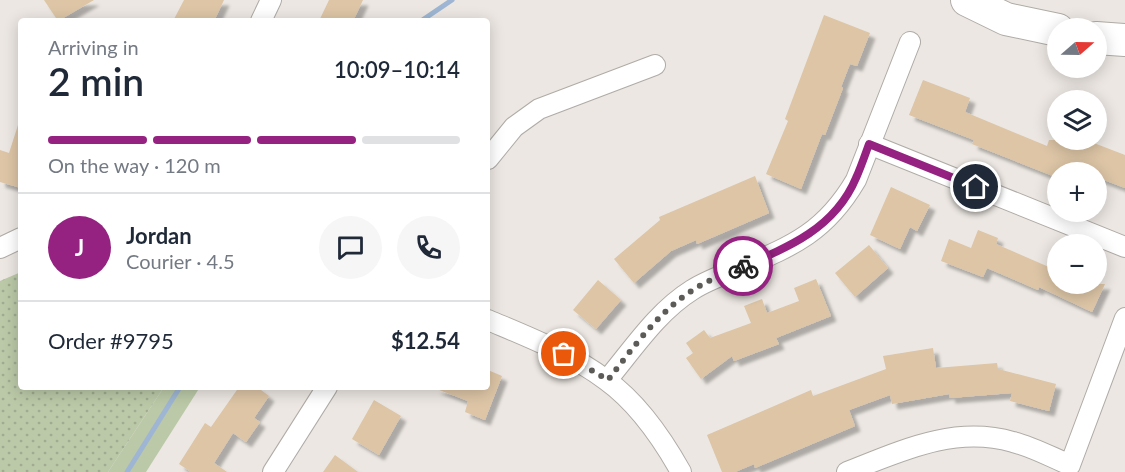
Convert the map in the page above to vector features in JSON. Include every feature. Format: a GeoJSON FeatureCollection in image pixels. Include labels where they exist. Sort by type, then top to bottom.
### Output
{"type":"FeatureCollection","features":[{"type":"Feature","properties":{"kind":"main road"},"geometry":{"type":"LineString","coordinates":[[967,0],[1006,19],[1047,28]]}},
{"type":"Feature","properties":{"kind":"main road"},"geometry":{"type":"LineString","coordinates":[[1107,39],[1125,40]]}},
{"type":"Feature","properties":{"kind":"street"},"geometry":{"type":"LineString","coordinates":[[262,18],[271,0]]}},
{"type":"Feature","properties":{"kind":"street"},"geometry":{"type":"LineString","coordinates":[[608,380],[654,322],[692,290],[786,249],[826,220],[848,194],[856,180],[910,42]]}},
{"type":"Feature","properties":{"kind":"street"},"geometry":{"type":"LineString","coordinates":[[490,157],[514,127],[539,109],[655,65]]}},
{"type":"Feature","properties":{"kind":"street"},"geometry":{"type":"LineString","coordinates":[[869,144],[1125,247]]}},
{"type":"Feature","properties":{"kind":"street"},"geometry":{"type":"LineString","coordinates":[[0,248],[18,239]]}},
{"type":"Feature","properties":{"kind":"street"},"geometry":{"type":"LineString","coordinates":[[847,472],[927,442],[961,436],[1013,441],[1070,465],[1125,318]]}},
{"type":"Feature","properties":{"kind":"street"},"geometry":{"type":"LineString","coordinates":[[490,321],[548,346],[608,380],[652,426],[681,472]]}},
{"type":"Feature","properties":{"kind":"street"},"geometry":{"type":"LineString","coordinates":[[273,472],[325,390]]}},
{"type":"Feature","properties":{"kind":"green space"},"geometry":{"type":"Polygon","coordinates":[[[18,273],[18,390],[162,390],[108,472],[0,472],[0,281],[18,273]]]}},
{"type":"Feature","properties":{"kind":"green space"},"geometry":{"type":"Polygon","coordinates":[[[162,390],[198,390],[146,472],[108,472],[162,390]]]}},
{"type":"Feature","properties":{"kind":"building"},"geometry":{"type":"Polygon","coordinates":[[[44,0],[94,0],[63,18],[56,18],[44,0]]]}},
{"type":"Feature","properties":{"kind":"building"},"geometry":{"type":"Polygon","coordinates":[[[184,0],[224,0],[215,18],[175,18],[184,0]]]}},
{"type":"Feature","properties":{"kind":"building"},"geometry":{"type":"Polygon","coordinates":[[[329,0],[363,0],[354,18],[320,18],[329,0]]]}},
{"type":"Feature","properties":{"kind":"building"},"geometry":{"type":"Polygon","coordinates":[[[824,15],[870,33],[857,66],[850,64],[825,135],[822,134],[801,189],[766,174],[788,121],[785,119],[824,15]]]}},
{"type":"Feature","properties":{"kind":"building"},"geometry":{"type":"Polygon","coordinates":[[[923,80],[970,98],[965,112],[1047,146],[1047,150],[1107,150],[1107,148],[1125,155],[1125,188],[1107,181],[1107,162],[1047,162],[1047,174],[972,144],[974,140],[909,115],[923,80]]]}},
{"type":"Feature","properties":{"kind":"building"},"geometry":{"type":"Polygon","coordinates":[[[18,125],[18,187],[0,182],[0,150],[9,153],[18,125]]]}},
{"type":"Feature","properties":{"kind":"building"},"geometry":{"type":"Polygon","coordinates":[[[755,176],[769,213],[697,244],[696,240],[671,251],[634,283],[614,259],[660,220],[659,217],[755,176]]]}},
{"type":"Feature","properties":{"kind":"building"},"geometry":{"type":"Polygon","coordinates":[[[891,187],[930,205],[917,231],[910,227],[900,249],[870,235],[891,187]]]}},
{"type":"Feature","properties":{"kind":"building"},"geometry":{"type":"Polygon","coordinates":[[[978,230],[998,238],[996,244],[1047,266],[1047,291],[1039,287],[1038,290],[987,268],[983,277],[941,261],[949,239],[971,248],[978,230]]]}},
{"type":"Feature","properties":{"kind":"building"},"geometry":{"type":"Polygon","coordinates":[[[869,245],[888,268],[855,297],[835,273],[869,245]]]}},
{"type":"Feature","properties":{"kind":"building"},"geometry":{"type":"Polygon","coordinates":[[[816,279],[831,316],[776,338],[779,344],[734,361],[732,356],[701,379],[686,358],[693,353],[686,343],[704,330],[710,338],[751,323],[744,306],[762,299],[767,313],[799,301],[794,288],[816,279]]]}},
{"type":"Feature","properties":{"kind":"building"},"geometry":{"type":"Polygon","coordinates":[[[598,280],[621,300],[596,329],[573,310],[598,280]]]}},
{"type":"Feature","properties":{"kind":"building"},"geometry":{"type":"Polygon","coordinates":[[[1054,294],[1100,294],[1092,312],[1054,294]]]}},
{"type":"Feature","properties":{"kind":"building"},"geometry":{"type":"Polygon","coordinates":[[[933,348],[936,368],[997,363],[998,369],[1056,384],[1049,411],[1010,401],[1012,393],[950,398],[949,394],[892,404],[890,395],[849,410],[855,426],[755,468],[754,464],[735,472],[722,472],[707,435],[811,390],[813,396],[886,369],[883,356],[933,348]]]}},
{"type":"Feature","properties":{"kind":"building"},"geometry":{"type":"Polygon","coordinates":[[[490,371],[502,376],[485,420],[465,412],[468,401],[439,390],[490,390],[490,371]]]}},
{"type":"Feature","properties":{"kind":"building"},"geometry":{"type":"Polygon","coordinates":[[[237,390],[261,390],[269,396],[254,418],[260,422],[246,442],[233,433],[214,463],[227,472],[191,472],[179,464],[205,423],[211,427],[237,390]]]}},
{"type":"Feature","properties":{"kind":"building"},"geometry":{"type":"Polygon","coordinates":[[[374,400],[401,416],[379,455],[352,439],[374,400]]]}},
{"type":"Feature","properties":{"kind":"building"},"geometry":{"type":"Polygon","coordinates":[[[335,455],[358,472],[323,472],[335,455]]]}},
{"type":"Feature","properties":{"kind":"waterway"},"geometry":{"type":"LineString","coordinates":[[425,18],[452,0]]}},
{"type":"Feature","properties":{"kind":"waterway"},"geometry":{"type":"LineString","coordinates":[[127,472],[178,390]]}},
{"type":"Feature","properties":{"kind":"way so far"},"geometry":{"type":"LineString","coordinates":[[564,354],[608,380],[654,322],[679,300],[706,282],[743,266]]}},
{"type":"Feature","properties":{"kind":"route"},"geometry":{"type":"LineString","coordinates":[[743,266],[786,249],[814,231],[826,220],[848,194],[856,180],[869,144],[976,187]]}}]}
